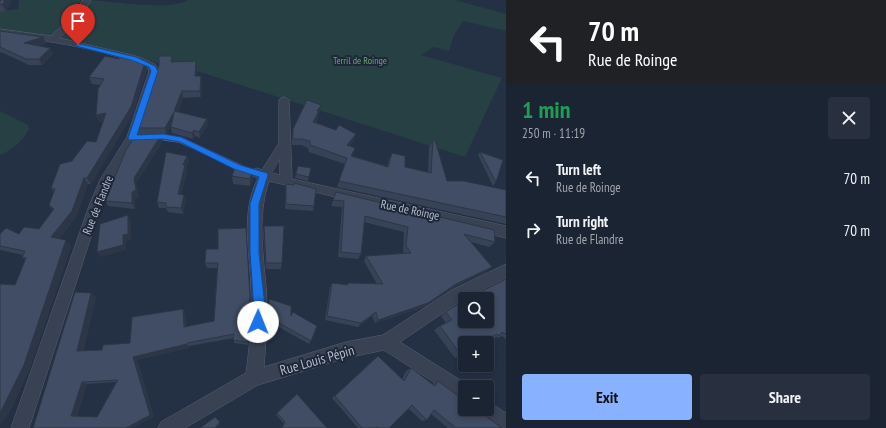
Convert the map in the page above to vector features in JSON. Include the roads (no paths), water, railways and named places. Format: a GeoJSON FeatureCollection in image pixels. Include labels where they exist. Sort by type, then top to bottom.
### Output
{"type":"FeatureCollection","features":[{"type":"Feature","properties":{"kind":"street"},"geometry":{"type":"LineString","coordinates":[[53,39],[69,24],[87,0]]}},
{"type":"Feature","properties":{"kind":"street","name":"Rue de Flandre"},"geometry":{"type":"LineString","coordinates":[[0,32],[53,39],[133,58],[152,66],[154,71],[136,138],[104,183],[20,428]]}},
{"type":"Feature","properties":{"kind":"street"},"geometry":{"type":"LineString","coordinates":[[284,100],[286,182]]}},
{"type":"Feature","properties":{"kind":"street"},"geometry":{"type":"LineString","coordinates":[[254,378],[259,306],[254,253],[255,204],[260,174],[281,147],[286,144]]}},
{"type":"Feature","properties":{"kind":"street","name":"Rue de Roinge"},"geometry":{"type":"LineString","coordinates":[[260,174],[286,182],[506,232]]}},
{"type":"Feature","properties":{"kind":"street"},"geometry":{"type":"LineString","coordinates":[[458,388],[386,342],[457,295],[506,271]]}},
{"type":"Feature","properties":{"kind":"street","name":"Rue Louis Pépin"},"geometry":{"type":"LineString","coordinates":[[167,428],[254,378],[346,350],[386,342]]}},
{"type":"Feature","properties":{"kind":"street"},"geometry":{"type":"LineString","coordinates":[[494,415],[506,424]]}},
{"type":"Feature","properties":{"kind":"lane","name":"Rue de Roinge"},"geometry":{"type":"LineString","coordinates":[[148,137],[163,137],[181,140],[237,167],[260,174]]}},
{"type":"Feature","properties":{"kind":"park label","name":"Terril de Roinge"},"geometry":{"type":"Point","coordinates":[360,60]}}]}
